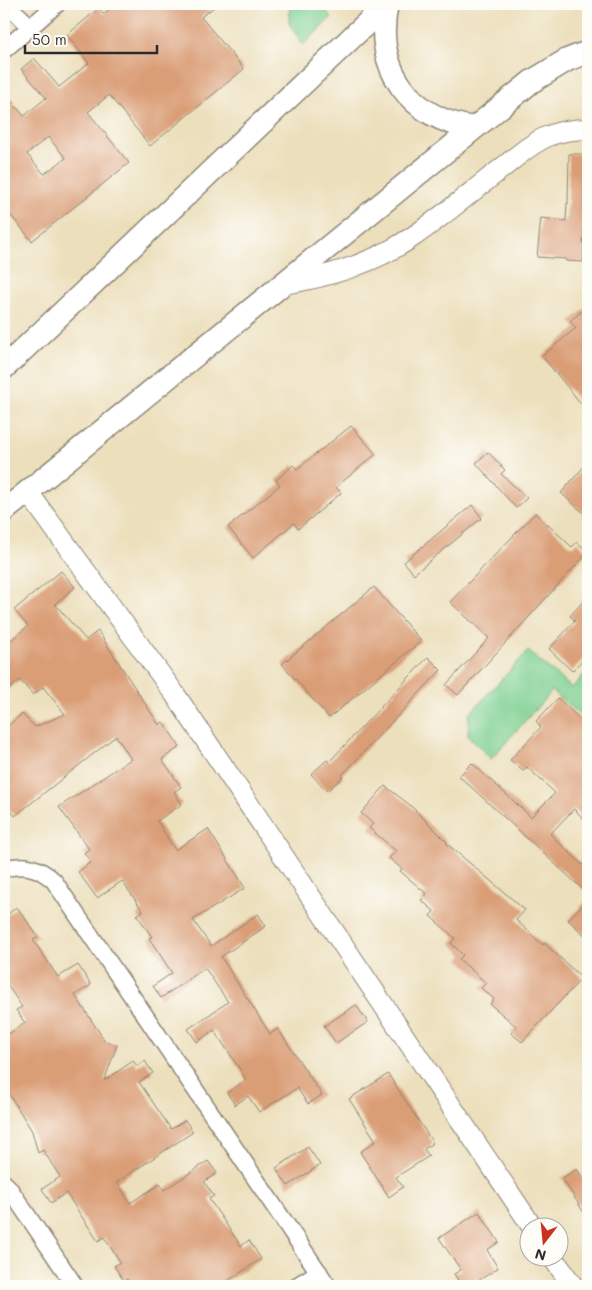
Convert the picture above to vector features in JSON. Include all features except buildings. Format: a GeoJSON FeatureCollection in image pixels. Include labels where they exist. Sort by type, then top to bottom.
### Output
{"type":"FeatureCollection","features":[{"type":"Feature","properties":{"kind":"main road"},"geometry":{"type":"LineString","coordinates":[[387,4],[383,31],[385,45],[393,73],[400,85],[417,104],[434,116],[460,126],[474,128]]}},
{"type":"Feature","properties":{"kind":"main road"},"geometry":{"type":"LineString","coordinates":[[4,368],[387,4]]}},
{"type":"Feature","properties":{"kind":"main road"},"geometry":{"type":"LineString","coordinates":[[4,511],[531,82],[567,60],[588,52]]}},
{"type":"Feature","properties":{"kind":"street"},"geometry":{"type":"LineString","coordinates":[[6,4],[31,27]]}},
{"type":"Feature","properties":{"kind":"street"},"geometry":{"type":"LineString","coordinates":[[4,50],[58,4]]}},
{"type":"Feature","properties":{"kind":"street"},"geometry":{"type":"LineString","coordinates":[[284,284],[337,273],[363,264],[388,252],[433,222],[530,146],[548,136],[562,132],[588,129]]}},
{"type":"Feature","properties":{"kind":"street"},"geometry":{"type":"LineString","coordinates":[[28,492],[174,693],[526,1218]]}},
{"type":"Feature","properties":{"kind":"street"},"geometry":{"type":"LineString","coordinates":[[4,869],[14,866],[36,868],[46,873],[54,881],[328,1286]]}},
{"type":"Feature","properties":{"kind":"street"},"geometry":{"type":"LineString","coordinates":[[4,1183],[75,1286]]}},
{"type":"Feature","properties":{"kind":"street"},"geometry":{"type":"LineString","coordinates":[[560,1268],[573,1286]]}},
{"type":"Feature","properties":{"kind":"street"},"geometry":{"type":"LineString","coordinates":[[296,1286],[319,1272]]}},
{"type":"Feature","properties":{"kind":"green space"},"geometry":{"type":"Polygon","coordinates":[[[290,4],[319,4],[332,17],[303,45],[289,24],[290,4]]]}},
{"type":"Feature","properties":{"kind":"green space"},"geometry":{"type":"Polygon","coordinates":[[[528,651],[572,688],[588,670],[588,722],[552,691],[491,759],[468,736],[469,714],[528,651]]]}}]}
